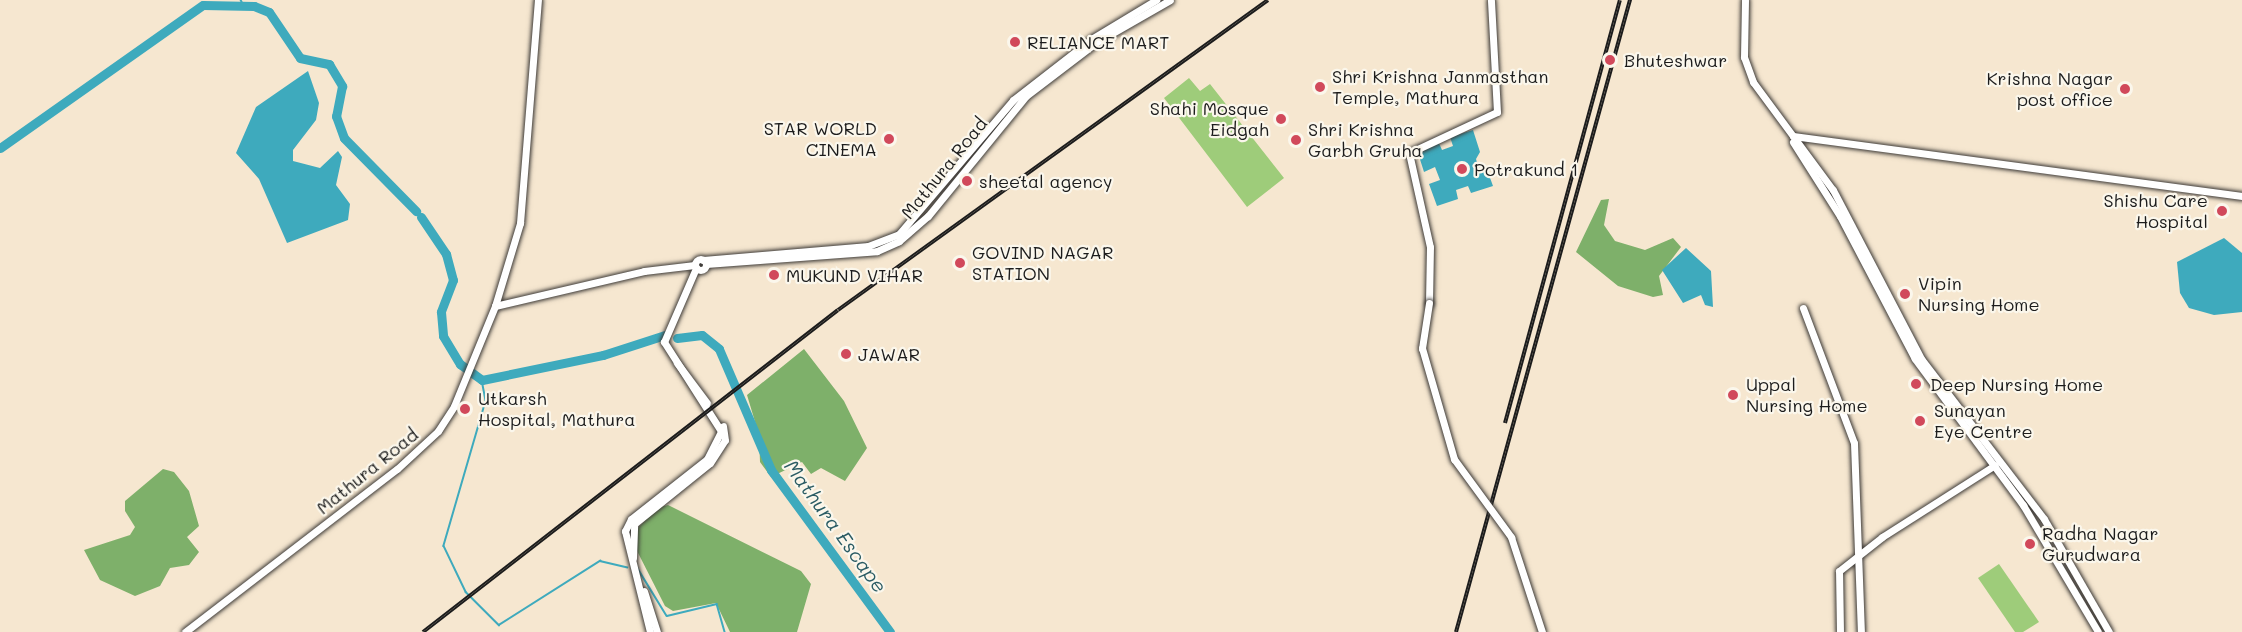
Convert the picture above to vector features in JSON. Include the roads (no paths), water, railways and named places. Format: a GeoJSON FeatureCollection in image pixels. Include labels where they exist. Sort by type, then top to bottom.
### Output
{"type":"FeatureCollection","features":[{"type":"Feature","properties":{"kind":"street","name":"Mathura Road"},"geometry":{"type":"LineString","coordinates":[[185,632],[414,454],[448,417],[466,380],[495,306],[522,208],[538,0]]}},
{"type":"Feature","properties":{"kind":"street","name":"Mathura Road"},"geometry":{"type":"LineString","coordinates":[[697,268],[704,262],[884,242],[910,226],[1030,85],[1156,0]]}},
{"type":"Feature","properties":{"kind":"street","name":"Mathura Road"},"geometry":{"type":"LineString","coordinates":[[778,253],[877,251],[899,241],[928,216],[1026,96],[1097,42],[1170,0]]}},
{"type":"Feature","properties":{"kind":"street"},"geometry":{"type":"LineString","coordinates":[[1491,0],[1497,112],[1409,153],[1430,248],[1429,303],[1422,348],[1454,459],[1511,537],[1542,632]]}},
{"type":"Feature","properties":{"kind":"street"},"geometry":{"type":"LineString","coordinates":[[1745,0],[1744,57],[1753,82],[1791,136],[1840,216],[1915,359],[1996,464],[2044,519],[2109,632]]}},
{"type":"Feature","properties":{"kind":"street"},"geometry":{"type":"LineString","coordinates":[[1791,136],[2242,196]]}},
{"type":"Feature","properties":{"kind":"street"},"geometry":{"type":"LineString","coordinates":[[495,306],[628,274],[697,268]]}},
{"type":"Feature","properties":{"kind":"street"},"geometry":{"type":"LineString","coordinates":[[650,632],[625,531],[631,519],[716,449],[721,431],[680,375],[664,342],[697,268]]}},
{"type":"Feature","properties":{"kind":"street"},"geometry":{"type":"LineString","coordinates":[[657,632],[634,562],[631,530],[650,508],[710,463],[725,440],[720,420],[668,346],[697,268]]}},
{"type":"Feature","properties":{"kind":"street"},"geometry":{"type":"LineString","coordinates":[[1803,309],[1854,443],[1861,632]]}},
{"type":"Feature","properties":{"kind":"street"},"geometry":{"type":"LineString","coordinates":[[1840,632],[1839,571],[1859,555],[1996,464]]}},
{"type":"Feature","properties":{"kind":"street"},"geometry":{"type":"LineString","coordinates":[[1996,464],[2035,523],[2098,632]]}},
{"type":"Feature","properties":{"kind":"water"},"geometry":{"type":"Polygon","coordinates":[[[308,71],[319,103],[316,120],[293,150],[293,161],[320,168],[338,151],[342,157],[336,185],[350,204],[348,220],[287,243],[259,179],[236,153],[256,107],[308,71]]]}},
{"type":"Feature","properties":{"kind":"water","name":"Potrakund 1"},"geometry":{"type":"Polygon","coordinates":[[[1473,130],[1480,152],[1476,159],[1478,166],[1485,164],[1493,186],[1471,193],[1468,186],[1456,190],[1458,199],[1437,206],[1429,184],[1440,180],[1435,167],[1424,172],[1417,150],[1438,141],[1442,150],[1453,146],[1450,137],[1473,130]]]}},
{"type":"Feature","properties":{"kind":"water"},"geometry":{"type":"Polygon","coordinates":[[[2224,238],[2242,253],[2242,312],[2214,315],[2189,308],[2180,293],[2177,262],[2224,238]]]}},
{"type":"Feature","properties":{"kind":"water"},"geometry":{"type":"Polygon","coordinates":[[[1686,248],[1711,271],[1713,307],[1705,305],[1701,295],[1683,303],[1662,270],[1686,248]]]}},
{"type":"Feature","properties":{"kind":"waterway","name":"Mathura Escape"},"geometry":{"type":"LineString","coordinates":[[241,0],[244,6]]}},
{"type":"Feature","properties":{"kind":"waterway","name":"Mathura Escape"},"geometry":{"type":"LineString","coordinates":[[0,148],[203,5],[254,6],[269,12],[300,58],[329,64],[342,86],[336,116],[344,138],[416,211]]}},
{"type":"Feature","properties":{"kind":"waterway","name":"Mathura Escape"},"geometry":{"type":"LineString","coordinates":[[421,217],[446,254],[453,280],[441,312],[443,336],[460,364],[482,380],[603,355],[665,335]]}},
{"type":"Feature","properties":{"kind":"waterway","name":"Mathura Escape"},"geometry":{"type":"LineString","coordinates":[[677,338],[702,335],[719,349],[771,470],[890,632]]}},
{"type":"Feature","properties":{"kind":"waterway"},"geometry":{"type":"LineString","coordinates":[[482,380],[486,401],[444,546],[466,592],[499,625],[600,561],[627,567]]}},
{"type":"Feature","properties":{"kind":"waterway"},"geometry":{"type":"LineString","coordinates":[[637,567],[667,616],[717,604],[725,632]]}},
{"type":"Feature","properties":{"kind":"railway"},"geometry":{"type":"LineString","coordinates":[[423,632],[838,310],[1268,0]]}},
{"type":"Feature","properties":{"kind":"railway"},"geometry":{"type":"LineString","coordinates":[[1505,423],[1620,0]]}},
{"type":"Feature","properties":{"kind":"railway"},"geometry":{"type":"LineString","coordinates":[[1456,632],[1630,0]]}},
{"type":"Feature","properties":{"kind":"place","name":"RELIANCE MART"},"geometry":{"type":"Point","coordinates":[1015,42]}},
{"type":"Feature","properties":{"kind":"place","name":"Bhuteshwar"},"geometry":{"type":"Point","coordinates":[1610,60]}},
{"type":"Feature","properties":{"kind":"place","name":"Shri Krishna Janmasthan Temple, Mathura"},"geometry":{"type":"Point","coordinates":[1320,87]}},
{"type":"Feature","properties":{"kind":"place","name":"Krishna Nagar post office"},"geometry":{"type":"Point","coordinates":[2125,89]}},
{"type":"Feature","properties":{"kind":"place","name":"Shahi Mosque Eidgah"},"geometry":{"type":"Point","coordinates":[1281,119]}},
{"type":"Feature","properties":{"kind":"place","name":"STAR WORLD CINEMA"},"geometry":{"type":"Point","coordinates":[889,139]}},
{"type":"Feature","properties":{"kind":"place","name":"Shri Krishna Garbh Gruha"},"geometry":{"type":"Point","coordinates":[1296,140]}},
{"type":"Feature","properties":{"kind":"place","name":"Potrakund 1"},"geometry":{"type":"Point","coordinates":[1462,169]}},
{"type":"Feature","properties":{"kind":"place","name":"sheetal agency"},"geometry":{"type":"Point","coordinates":[967,181]}},
{"type":"Feature","properties":{"kind":"place","name":"Shishu Care Hospital"},"geometry":{"type":"Point","coordinates":[2222,211]}},
{"type":"Feature","properties":{"kind":"place","name":"GOVIND NAGAR STATION"},"geometry":{"type":"Point","coordinates":[960,263]}},
{"type":"Feature","properties":{"kind":"place","name":"MUKUND VIHAR"},"geometry":{"type":"Point","coordinates":[774,275]}},
{"type":"Feature","properties":{"kind":"place","name":"Vipin Nursing Home"},"geometry":{"type":"Point","coordinates":[1905,294]}},
{"type":"Feature","properties":{"kind":"place","name":"JAWAR"},"geometry":{"type":"Point","coordinates":[846,354]}},
{"type":"Feature","properties":{"kind":"place","name":"Deep Nursing Home"},"geometry":{"type":"Point","coordinates":[1916,384]}},
{"type":"Feature","properties":{"kind":"place","name":"Uppal Nursing Home"},"geometry":{"type":"Point","coordinates":[1733,395]}},
{"type":"Feature","properties":{"kind":"place","name":"Utkarsh Hospital, Mathura"},"geometry":{"type":"Point","coordinates":[465,409]}},
{"type":"Feature","properties":{"kind":"place","name":"Sunayan Eye Centre"},"geometry":{"type":"Point","coordinates":[1920,421]}},
{"type":"Feature","properties":{"kind":"place","name":"Radha Nagar Gurudwara"},"geometry":{"type":"Point","coordinates":[2030,544]}}]}
